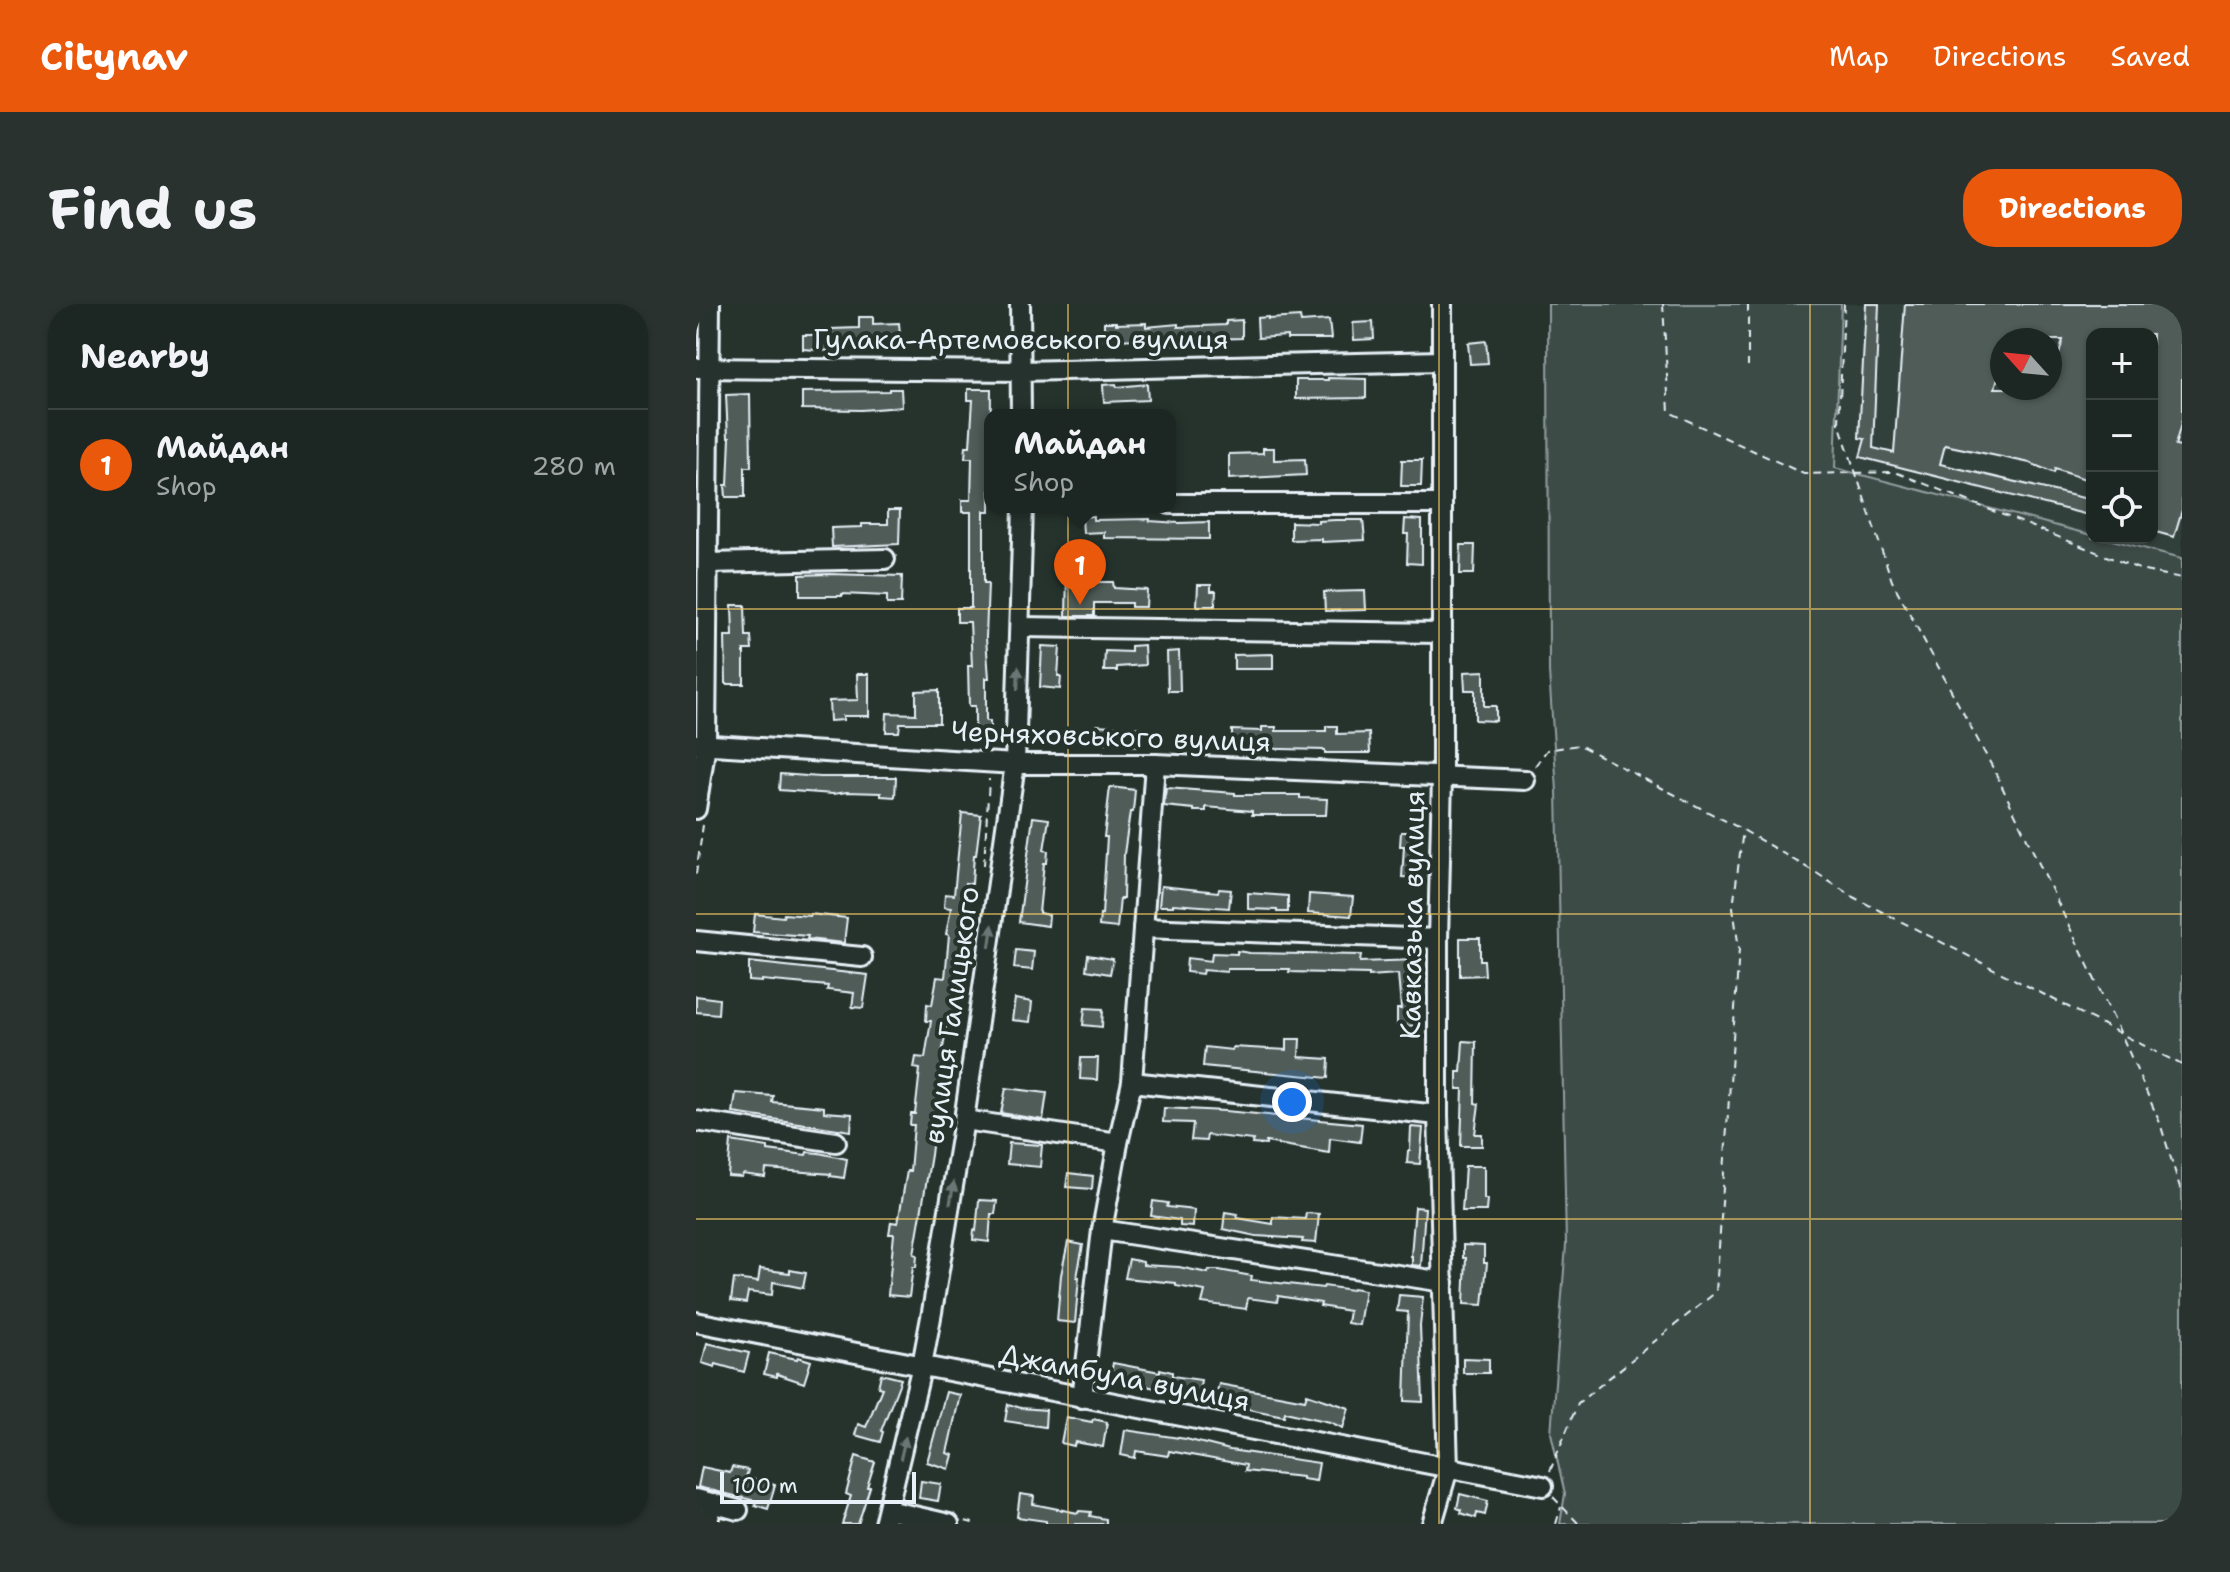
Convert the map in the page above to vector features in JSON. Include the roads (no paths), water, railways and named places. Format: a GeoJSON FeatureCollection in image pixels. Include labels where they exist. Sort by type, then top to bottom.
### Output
{"type":"FeatureCollection","features":[{"type":"Feature","properties":{"kind":"street"},"geometry":{"type":"LineString","coordinates":[[696,809],[708,563],[702,368],[710,304]]}},
{"type":"Feature","properties":{"kind":"street"},"geometry":{"type":"LineString","coordinates":[[1020,304],[1021,409]]}},
{"type":"Feature","properties":{"kind":"street","name":"Кавказька вулиця"},"geometry":{"type":"LineString","coordinates":[[1432,1524],[1448,1469],[1438,1115],[1442,304]]}},
{"type":"Feature","properties":{"kind":"street","name":"Гулака-Артемовського вулиця"},"geometry":{"type":"LineString","coordinates":[[702,368],[1021,371],[1442,361]]}},
{"type":"Feature","properties":{"kind":"street"},"geometry":{"type":"LineString","coordinates":[[1176,504],[1441,504]]}},
{"type":"Feature","properties":{"kind":"street","name":"вулиця Галицького"},"geometry":{"type":"LineString","coordinates":[[886,1517],[922,1365],[964,1120],[1015,764],[1023,513]]}},
{"type":"Feature","properties":{"kind":"street"},"geometry":{"type":"LineString","coordinates":[[708,563],[885,559]]}},
{"type":"Feature","properties":{"kind":"street"},"geometry":{"type":"LineString","coordinates":[[1020,627],[1441,633]]}},
{"type":"Feature","properties":{"kind":"street","name":"Черняховського вулиця"},"geometry":{"type":"LineString","coordinates":[[701,744],[1015,764],[1155,764],[1525,780]]}},
{"type":"Feature","properties":{"kind":"street"},"geometry":{"type":"LineString","coordinates":[[1082,1398],[1102,1230],[1132,1082],[1155,764]]}},
{"type":"Feature","properties":{"kind":"street"},"geometry":{"type":"LineString","coordinates":[[1143,928],[1438,939]]}},
{"type":"Feature","properties":{"kind":"street"},"geometry":{"type":"LineString","coordinates":[[696,941],[862,957]]}},
{"type":"Feature","properties":{"kind":"street"},"geometry":{"type":"LineString","coordinates":[[1132,1082],[1438,1115]]}},
{"type":"Feature","properties":{"kind":"street"},"geometry":{"type":"LineString","coordinates":[[964,1120],[1118,1143]]}},
{"type":"Feature","properties":{"kind":"street"},"geometry":{"type":"LineString","coordinates":[[696,1121],[836,1142]]}},
{"type":"Feature","properties":{"kind":"street"},"geometry":{"type":"LineString","coordinates":[[1102,1230],[1444,1282]]}},
{"type":"Feature","properties":{"kind":"street","name":"Джамбула вулиця"},"geometry":{"type":"LineString","coordinates":[[696,1322],[1543,1486]]}},
{"type":"Feature","properties":{"kind":"street"},"geometry":{"type":"LineString","coordinates":[[707,1524],[704,1501],[738,1510]]}},
{"type":"Feature","properties":{"kind":"street"},"geometry":{"type":"LineString","coordinates":[[886,1517],[949,1524]]}},
{"type":"Feature","properties":{"kind":"place","name":"Майдан"},"geometry":{"type":"Point","coordinates":[1080,605]}}]}
